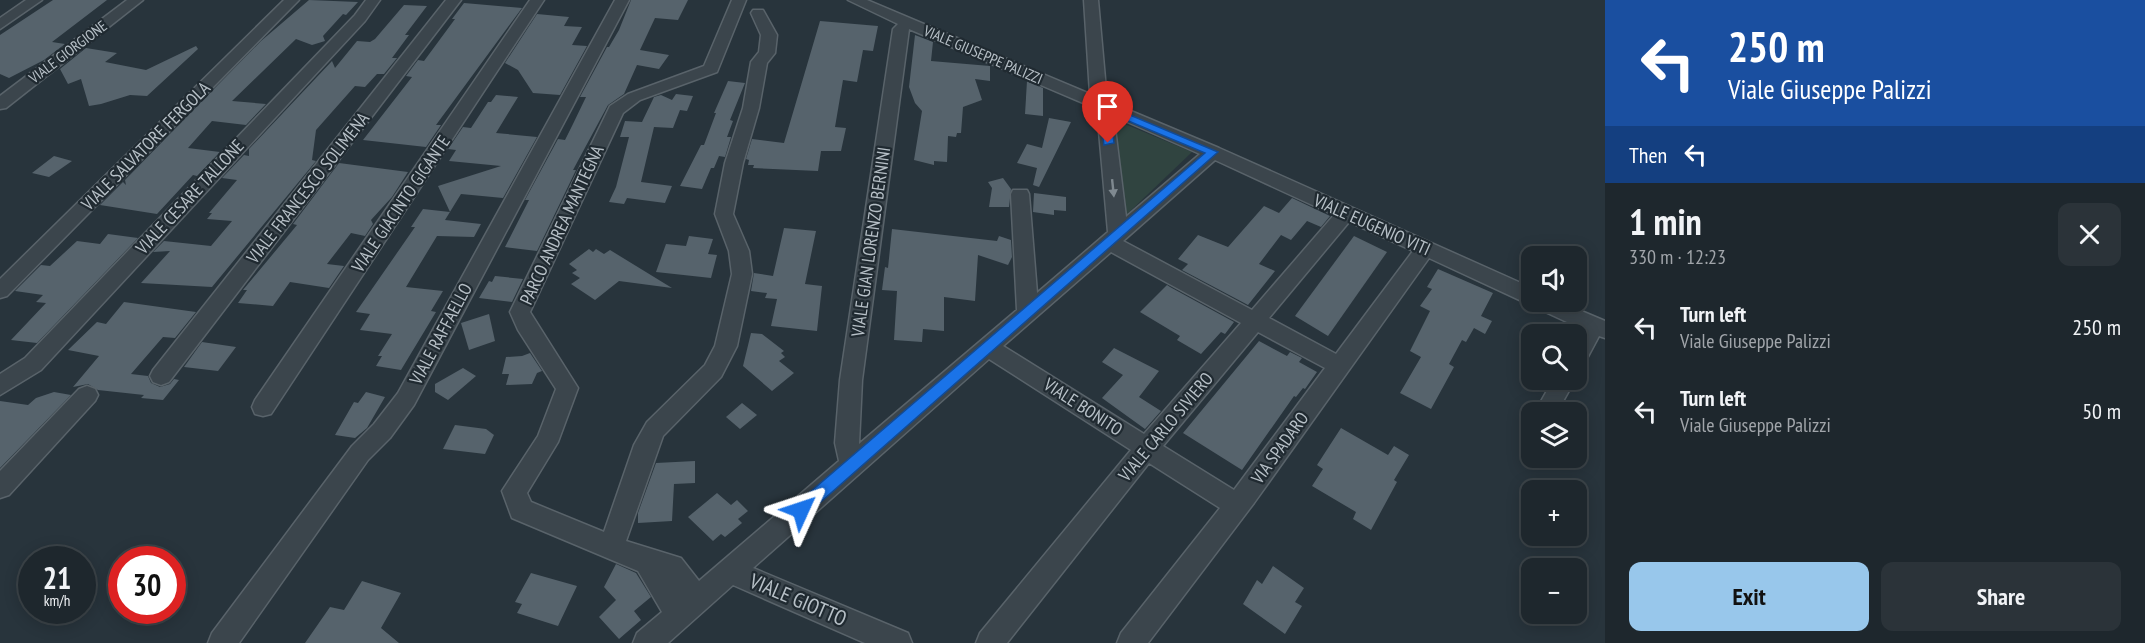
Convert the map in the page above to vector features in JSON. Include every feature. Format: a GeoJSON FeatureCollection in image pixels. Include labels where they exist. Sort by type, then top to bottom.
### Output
{"type":"FeatureCollection","features":[{"type":"Feature","properties":{"kind":"street"},"geometry":{"type":"LineString","coordinates":[[0,26],[35,0]]}},
{"type":"Feature","properties":{"kind":"street","name":"VIALE GIORGIONE"},"geometry":{"type":"LineString","coordinates":[[0,104],[136,0]]}},
{"type":"Feature","properties":{"kind":"street","name":"VIALE SALVATORE FERGOLA"},"geometry":{"type":"LineString","coordinates":[[0,291],[292,0]]}},
{"type":"Feature","properties":{"kind":"street","name":"VIALE CESARE TALLONE"},"geometry":{"type":"LineString","coordinates":[[0,386],[33,364],[360,18],[373,0]]}},
{"type":"Feature","properties":{"kind":"street","name":"VIALE FRANCESCO SOLIMENA"},"geometry":{"type":"LineString","coordinates":[[161,376],[454,0]]}},
{"type":"Feature","properties":{"kind":"street","name":"VIALE GIACINTO GIGANTE"},"geometry":{"type":"LineString","coordinates":[[263,407],[537,0]]}},
{"type":"Feature","properties":{"kind":"street","name":"VIALE RAFFAELLO"},"geometry":{"type":"LineString","coordinates":[[222,643],[360,453],[382,431],[406,399],[622,0]]}},
{"type":"Feature","properties":{"kind":"street","name":"PARCO ANDREA MANTEGNA"},"geometry":{"type":"LineString","coordinates":[[689,608],[672,567],[647,562],[521,510],[514,491],[545,449],[558,420],[567,388],[520,312],[616,110],[634,97],[711,69],[739,0]]}},
{"type":"Feature","properties":{"kind":"street","name":"VIALE GIUSEPPE PALIZZI"},"geometry":{"type":"LineString","coordinates":[[855,0],[1213,152]]}},
{"type":"Feature","properties":{"kind":"street"},"geometry":{"type":"LineString","coordinates":[[1091,0],[1105,108],[1114,239]]}},
{"type":"Feature","properties":{"kind":"street"},"geometry":{"type":"LineString","coordinates":[[612,546],[645,445],[655,429],[713,371],[726,346],[742,274],[739,250],[724,214],[734,163],[751,108],[759,62],[766,53],[769,35],[758,13]]}},
{"type":"Feature","properties":{"kind":"street","name":"VIALE GIAN LORENZO BERNINI"},"geometry":{"type":"LineString","coordinates":[[852,465],[847,443],[851,380],[901,29],[907,22]]}},
{"type":"Feature","properties":{"kind":"street"},"geometry":{"type":"LineString","coordinates":[[648,643],[1213,152]]}},
{"type":"Feature","properties":{"kind":"street","name":"VIALE EUGENIO VITI"},"geometry":{"type":"LineString","coordinates":[[1213,152],[1521,292]]}},
{"type":"Feature","properties":{"kind":"street"},"geometry":{"type":"LineString","coordinates":[[1020,194],[1028,315]]}},
{"type":"Feature","properties":{"kind":"street","name":"VIALE CARLO SIVIERO"},"geometry":{"type":"LineString","coordinates":[[990,643],[1147,448],[1346,213]]}},
{"type":"Feature","properties":{"kind":"street"},"geometry":{"type":"LineString","coordinates":[[1114,239],[1255,321],[1340,366]]}},
{"type":"Feature","properties":{"kind":"street","name":"VIA SPADARO"},"geometry":{"type":"LineString","coordinates":[[1131,643],[1340,366],[1425,249]]}},
{"type":"Feature","properties":{"kind":"street"},"geometry":{"type":"LineString","coordinates":[[1564,312],[1600,328],[1587,344]]}},
{"type":"Feature","properties":{"kind":"street","name":"VIALE BONITO"},"geometry":{"type":"LineString","coordinates":[[989,348],[1236,505]]}},
{"type":"Feature","properties":{"kind":"street"},"geometry":{"type":"LineString","coordinates":[[0,487],[87,395]]}},
{"type":"Feature","properties":{"kind":"street","name":"VIALE GIOTTO"},"geometry":{"type":"LineString","coordinates":[[732,571],[779,594],[889,641]]}},
{"type":"Feature","properties":{"kind":"green space"},"geometry":{"type":"Polygon","coordinates":[[[1115,120],[1192,152],[1125,216],[1119,210],[1115,120]]]}},
{"type":"Feature","properties":{"kind":"building"},"geometry":{"type":"Polygon","coordinates":[[[53,0],[107,0],[52,42],[65,44],[44,60],[9,78],[0,74],[0,35],[53,0]]]}},
{"type":"Feature","properties":{"kind":"building"},"geometry":{"type":"Polygon","coordinates":[[[309,0],[358,2],[346,15],[343,14],[323,36],[325,41],[312,45],[296,39],[232,101],[266,104],[246,125],[212,121],[188,148],[220,152],[197,176],[193,175],[157,214],[100,205],[123,182],[126,185],[125,180],[261,41],[309,0]]]}},
{"type":"Feature","properties":{"kind":"building"},"geometry":{"type":"Polygon","coordinates":[[[631,0],[688,0],[678,20],[655,18],[640,50],[669,55],[659,69],[637,65],[624,94],[608,105],[573,170],[576,170],[537,251],[505,247],[529,200],[525,200],[558,139],[565,140],[586,97],[580,97],[607,47],[619,30],[631,0]]]}},
{"type":"Feature","properties":{"kind":"building"},"geometry":{"type":"Polygon","coordinates":[[[464,3],[522,8],[436,125],[441,125],[426,147],[363,140],[412,77],[406,76],[418,60],[424,61],[464,3]]]}},
{"type":"Feature","properties":{"kind":"building"},"geometry":{"type":"Polygon","coordinates":[[[404,5],[427,6],[405,35],[409,35],[392,58],[397,58],[384,74],[377,74],[365,87],[355,86],[316,130],[312,160],[316,161],[212,287],[141,283],[170,251],[153,252],[164,241],[211,246],[232,221],[207,219],[212,213],[209,213],[237,180],[222,178],[244,155],[249,156],[249,149],[332,61],[335,68],[357,41],[370,42],[375,39],[404,5]]]}},
{"type":"Feature","properties":{"kind":"building"},"geometry":{"type":"Polygon","coordinates":[[[537,14],[569,17],[564,26],[582,27],[572,45],[587,46],[560,95],[533,93],[518,70],[505,63],[537,14]]]}},
{"type":"Feature","properties":{"kind":"building"},"geometry":{"type":"Polygon","coordinates":[[[820,21],[878,26],[873,51],[863,50],[857,82],[843,80],[835,127],[846,128],[841,151],[821,151],[818,171],[753,168],[754,165],[748,165],[749,160],[746,159],[752,139],[784,143],[820,21]]]}},
{"type":"Feature","properties":{"kind":"building"},"geometry":{"type":"Polygon","coordinates":[[[915,35],[933,42],[931,61],[990,66],[990,81],[975,79],[982,100],[963,107],[961,133],[957,133],[956,137],[948,136],[947,162],[934,161],[934,165],[914,160],[922,111],[915,103],[909,87],[915,35]]]}},
{"type":"Feature","properties":{"kind":"building"},"geometry":{"type":"Polygon","coordinates":[[[196,46],[198,49],[147,96],[130,95],[101,104],[89,106],[81,79],[68,84],[60,69],[86,48],[117,53],[105,62],[146,70],[196,46]]]}},
{"type":"Feature","properties":{"kind":"building"},"geometry":{"type":"Polygon","coordinates":[[[728,81],[745,83],[730,120],[733,121],[727,137],[731,137],[725,157],[719,156],[702,189],[680,186],[701,145],[704,145],[716,113],[714,113],[728,81]]]}},
{"type":"Feature","properties":{"kind":"building"},"geometry":{"type":"Polygon","coordinates":[[[1027,81],[1043,88],[1043,116],[1025,114],[1027,81]]]}},
{"type":"Feature","properties":{"kind":"building"},"geometry":{"type":"Polygon","coordinates":[[[676,94],[693,96],[687,111],[680,110],[673,128],[654,127],[641,182],[672,186],[665,203],[627,198],[624,204],[609,202],[616,187],[629,137],[620,137],[625,121],[642,122],[654,97],[661,95],[672,100],[676,94]]]}},
{"type":"Feature","properties":{"kind":"building"},"geometry":{"type":"Polygon","coordinates":[[[496,95],[518,97],[496,133],[537,137],[503,198],[461,194],[450,212],[438,186],[501,166],[449,161],[456,150],[448,149],[463,127],[471,128],[488,102],[491,102],[496,95]]]}},
{"type":"Feature","properties":{"kind":"building"},"geometry":{"type":"Polygon","coordinates":[[[1049,118],[1071,122],[1039,187],[1033,185],[1037,168],[1017,163],[1027,144],[1042,148],[1049,118]]]}},
{"type":"Feature","properties":{"kind":"building"},"geometry":{"type":"Polygon","coordinates":[[[54,156],[72,161],[49,177],[32,173],[54,156]]]}},
{"type":"Feature","properties":{"kind":"building"},"geometry":{"type":"Polygon","coordinates":[[[339,163],[408,172],[392,197],[371,220],[373,224],[365,236],[351,233],[327,264],[344,266],[329,288],[290,282],[273,306],[238,303],[247,290],[243,290],[297,225],[293,224],[339,163]]]}},
{"type":"Feature","properties":{"kind":"building"},"geometry":{"type":"Polygon","coordinates":[[[1003,178],[1011,189],[1009,207],[989,207],[992,188],[988,182],[1003,178]]]}},
{"type":"Feature","properties":{"kind":"building"},"geometry":{"type":"Polygon","coordinates":[[[1034,193],[1066,197],[1066,211],[1054,210],[1054,215],[1033,212],[1034,193]]]}},
{"type":"Feature","properties":{"kind":"building"},"geometry":{"type":"Polygon","coordinates":[[[1292,198],[1330,216],[1321,227],[1307,221],[1291,240],[1281,235],[1259,264],[1275,271],[1248,305],[1182,270],[1188,264],[1178,259],[1198,235],[1228,247],[1264,206],[1279,213],[1292,198]]]}},
{"type":"Feature","properties":{"kind":"building"},"geometry":{"type":"Polygon","coordinates":[[[423,209],[450,212],[445,220],[481,224],[474,237],[437,236],[406,287],[443,291],[431,311],[436,312],[401,370],[376,366],[382,356],[378,356],[392,334],[360,330],[370,314],[356,312],[415,227],[411,227],[423,209]]]}},
{"type":"Feature","properties":{"kind":"building"},"geometry":{"type":"Polygon","coordinates":[[[784,228],[816,231],[805,284],[822,286],[817,331],[771,326],[777,299],[765,298],[767,293],[751,291],[754,273],[773,276],[784,228]]]}},
{"type":"Feature","properties":{"kind":"building"},"geometry":{"type":"Polygon","coordinates":[[[892,229],[997,241],[999,236],[1011,240],[1012,257],[1008,265],[978,255],[975,301],[944,297],[944,331],[923,329],[922,342],[894,340],[897,291],[882,290],[885,267],[888,268],[892,229]]]}},
{"type":"Feature","properties":{"kind":"building"},"geometry":{"type":"Polygon","coordinates":[[[108,234],[138,238],[37,343],[11,340],[46,303],[36,302],[43,295],[15,291],[41,265],[50,266],[77,241],[100,244],[108,234]]]}},
{"type":"Feature","properties":{"kind":"building"},"geometry":{"type":"Polygon","coordinates":[[[689,236],[713,239],[708,254],[717,255],[711,278],[656,272],[666,244],[686,246],[689,236]]]}},
{"type":"Feature","properties":{"kind":"building"},"geometry":{"type":"Polygon","coordinates":[[[1354,236],[1387,252],[1328,336],[1295,316],[1354,236]]]}},
{"type":"Feature","properties":{"kind":"building"},"geometry":{"type":"Polygon","coordinates":[[[589,249],[593,252],[596,249],[604,254],[610,250],[672,288],[619,281],[595,300],[571,284],[580,278],[572,273],[577,270],[569,264],[589,249]]]}},
{"type":"Feature","properties":{"kind":"building"},"geometry":{"type":"Polygon","coordinates":[[[1438,269],[1493,293],[1481,316],[1492,321],[1485,334],[1474,328],[1466,342],[1462,340],[1449,364],[1454,367],[1431,409],[1400,393],[1421,357],[1410,351],[1430,311],[1420,306],[1432,289],[1427,287],[1438,269]]]}},
{"type":"Feature","properties":{"kind":"building"},"geometry":{"type":"Polygon","coordinates":[[[495,276],[523,279],[512,302],[479,298],[489,281],[492,282],[495,276]]]}},
{"type":"Feature","properties":{"kind":"building"},"geometry":{"type":"Polygon","coordinates":[[[1167,285],[1234,322],[1225,334],[1221,332],[1201,354],[1177,340],[1180,336],[1140,312],[1167,285]]]}},
{"type":"Feature","properties":{"kind":"building"},"geometry":{"type":"Polygon","coordinates":[[[124,302],[196,312],[175,338],[163,337],[131,374],[148,376],[151,383],[160,387],[170,384],[174,379],[179,380],[163,400],[141,398],[144,395],[98,390],[88,384],[73,387],[99,356],[68,350],[97,322],[106,324],[124,302]]]}},
{"type":"Feature","properties":{"kind":"building"},"geometry":{"type":"Polygon","coordinates":[[[489,314],[495,341],[469,350],[461,323],[489,314]]]}},
{"type":"Feature","properties":{"kind":"building"},"geometry":{"type":"Polygon","coordinates":[[[751,333],[762,334],[784,351],[781,353],[785,357],[779,361],[794,373],[772,391],[743,366],[751,333]]]}},
{"type":"Feature","properties":{"kind":"building"},"geometry":{"type":"Polygon","coordinates":[[[1259,341],[1287,356],[1290,352],[1302,358],[1299,362],[1317,372],[1305,389],[1303,388],[1296,397],[1294,396],[1242,470],[1183,433],[1259,341]]]}},
{"type":"Feature","properties":{"kind":"building"},"geometry":{"type":"Polygon","coordinates":[[[202,342],[236,347],[218,371],[184,367],[202,342]]]}},
{"type":"Feature","properties":{"kind":"building"},"geometry":{"type":"Polygon","coordinates":[[[1114,348],[1159,371],[1139,397],[1161,411],[1145,429],[1102,398],[1123,375],[1102,362],[1114,348]]]}},
{"type":"Feature","properties":{"kind":"building"},"geometry":{"type":"Polygon","coordinates":[[[530,353],[542,371],[537,373],[532,384],[506,385],[509,374],[502,374],[506,357],[530,353]]]}},
{"type":"Feature","properties":{"kind":"building"},"geometry":{"type":"Polygon","coordinates":[[[463,368],[476,376],[448,400],[435,392],[435,384],[463,368]]]}},
{"type":"Feature","properties":{"kind":"building"},"geometry":{"type":"Polygon","coordinates":[[[54,392],[71,395],[0,468],[0,401],[28,405],[36,398],[54,392]]]}},
{"type":"Feature","properties":{"kind":"building"},"geometry":{"type":"Polygon","coordinates":[[[366,392],[385,397],[367,428],[355,438],[335,435],[354,402],[358,403],[366,392]]]}},
{"type":"Feature","properties":{"kind":"building"},"geometry":{"type":"Polygon","coordinates":[[[742,403],[757,415],[740,429],[726,417],[742,403]]]}},
{"type":"Feature","properties":{"kind":"building"},"geometry":{"type":"Polygon","coordinates":[[[455,425],[486,429],[494,435],[485,454],[443,449],[455,425]]]}},
{"type":"Feature","properties":{"kind":"building"},"geometry":{"type":"Polygon","coordinates":[[[1341,428],[1388,455],[1394,446],[1409,455],[1394,480],[1397,482],[1371,530],[1353,519],[1356,512],[1312,486],[1323,469],[1317,465],[1341,428]]]}},
{"type":"Feature","properties":{"kind":"building"},"geometry":{"type":"Polygon","coordinates":[[[695,461],[695,483],[674,484],[672,521],[638,523],[638,513],[656,463],[695,461]]]}},
{"type":"Feature","properties":{"kind":"building"},"geometry":{"type":"Polygon","coordinates":[[[717,493],[731,505],[737,500],[748,511],[738,519],[742,523],[725,537],[721,534],[713,541],[688,517],[717,493]]]}},
{"type":"Feature","properties":{"kind":"building"},"geometry":{"type":"Polygon","coordinates":[[[616,564],[636,573],[651,597],[634,611],[641,620],[619,639],[599,617],[616,600],[604,587],[616,564]]]}},
{"type":"Feature","properties":{"kind":"building"},"geometry":{"type":"Polygon","coordinates":[[[1273,566],[1304,588],[1295,602],[1302,606],[1285,634],[1243,604],[1257,580],[1262,584],[1273,566]]]}},
{"type":"Feature","properties":{"kind":"building"},"geometry":{"type":"Polygon","coordinates":[[[531,573],[577,586],[558,626],[517,613],[522,604],[515,602],[531,573]]]}},
{"type":"Feature","properties":{"kind":"building"},"geometry":{"type":"Polygon","coordinates":[[[362,581],[401,593],[381,628],[399,643],[305,643],[330,607],[344,610],[362,581]]]}},
{"type":"Feature","properties":{"kind":"route"},"geometry":{"type":"LineString","coordinates":[[801,510],[1210,157],[1213,152],[1111,110],[1106,120],[1108,143]]}}]}
